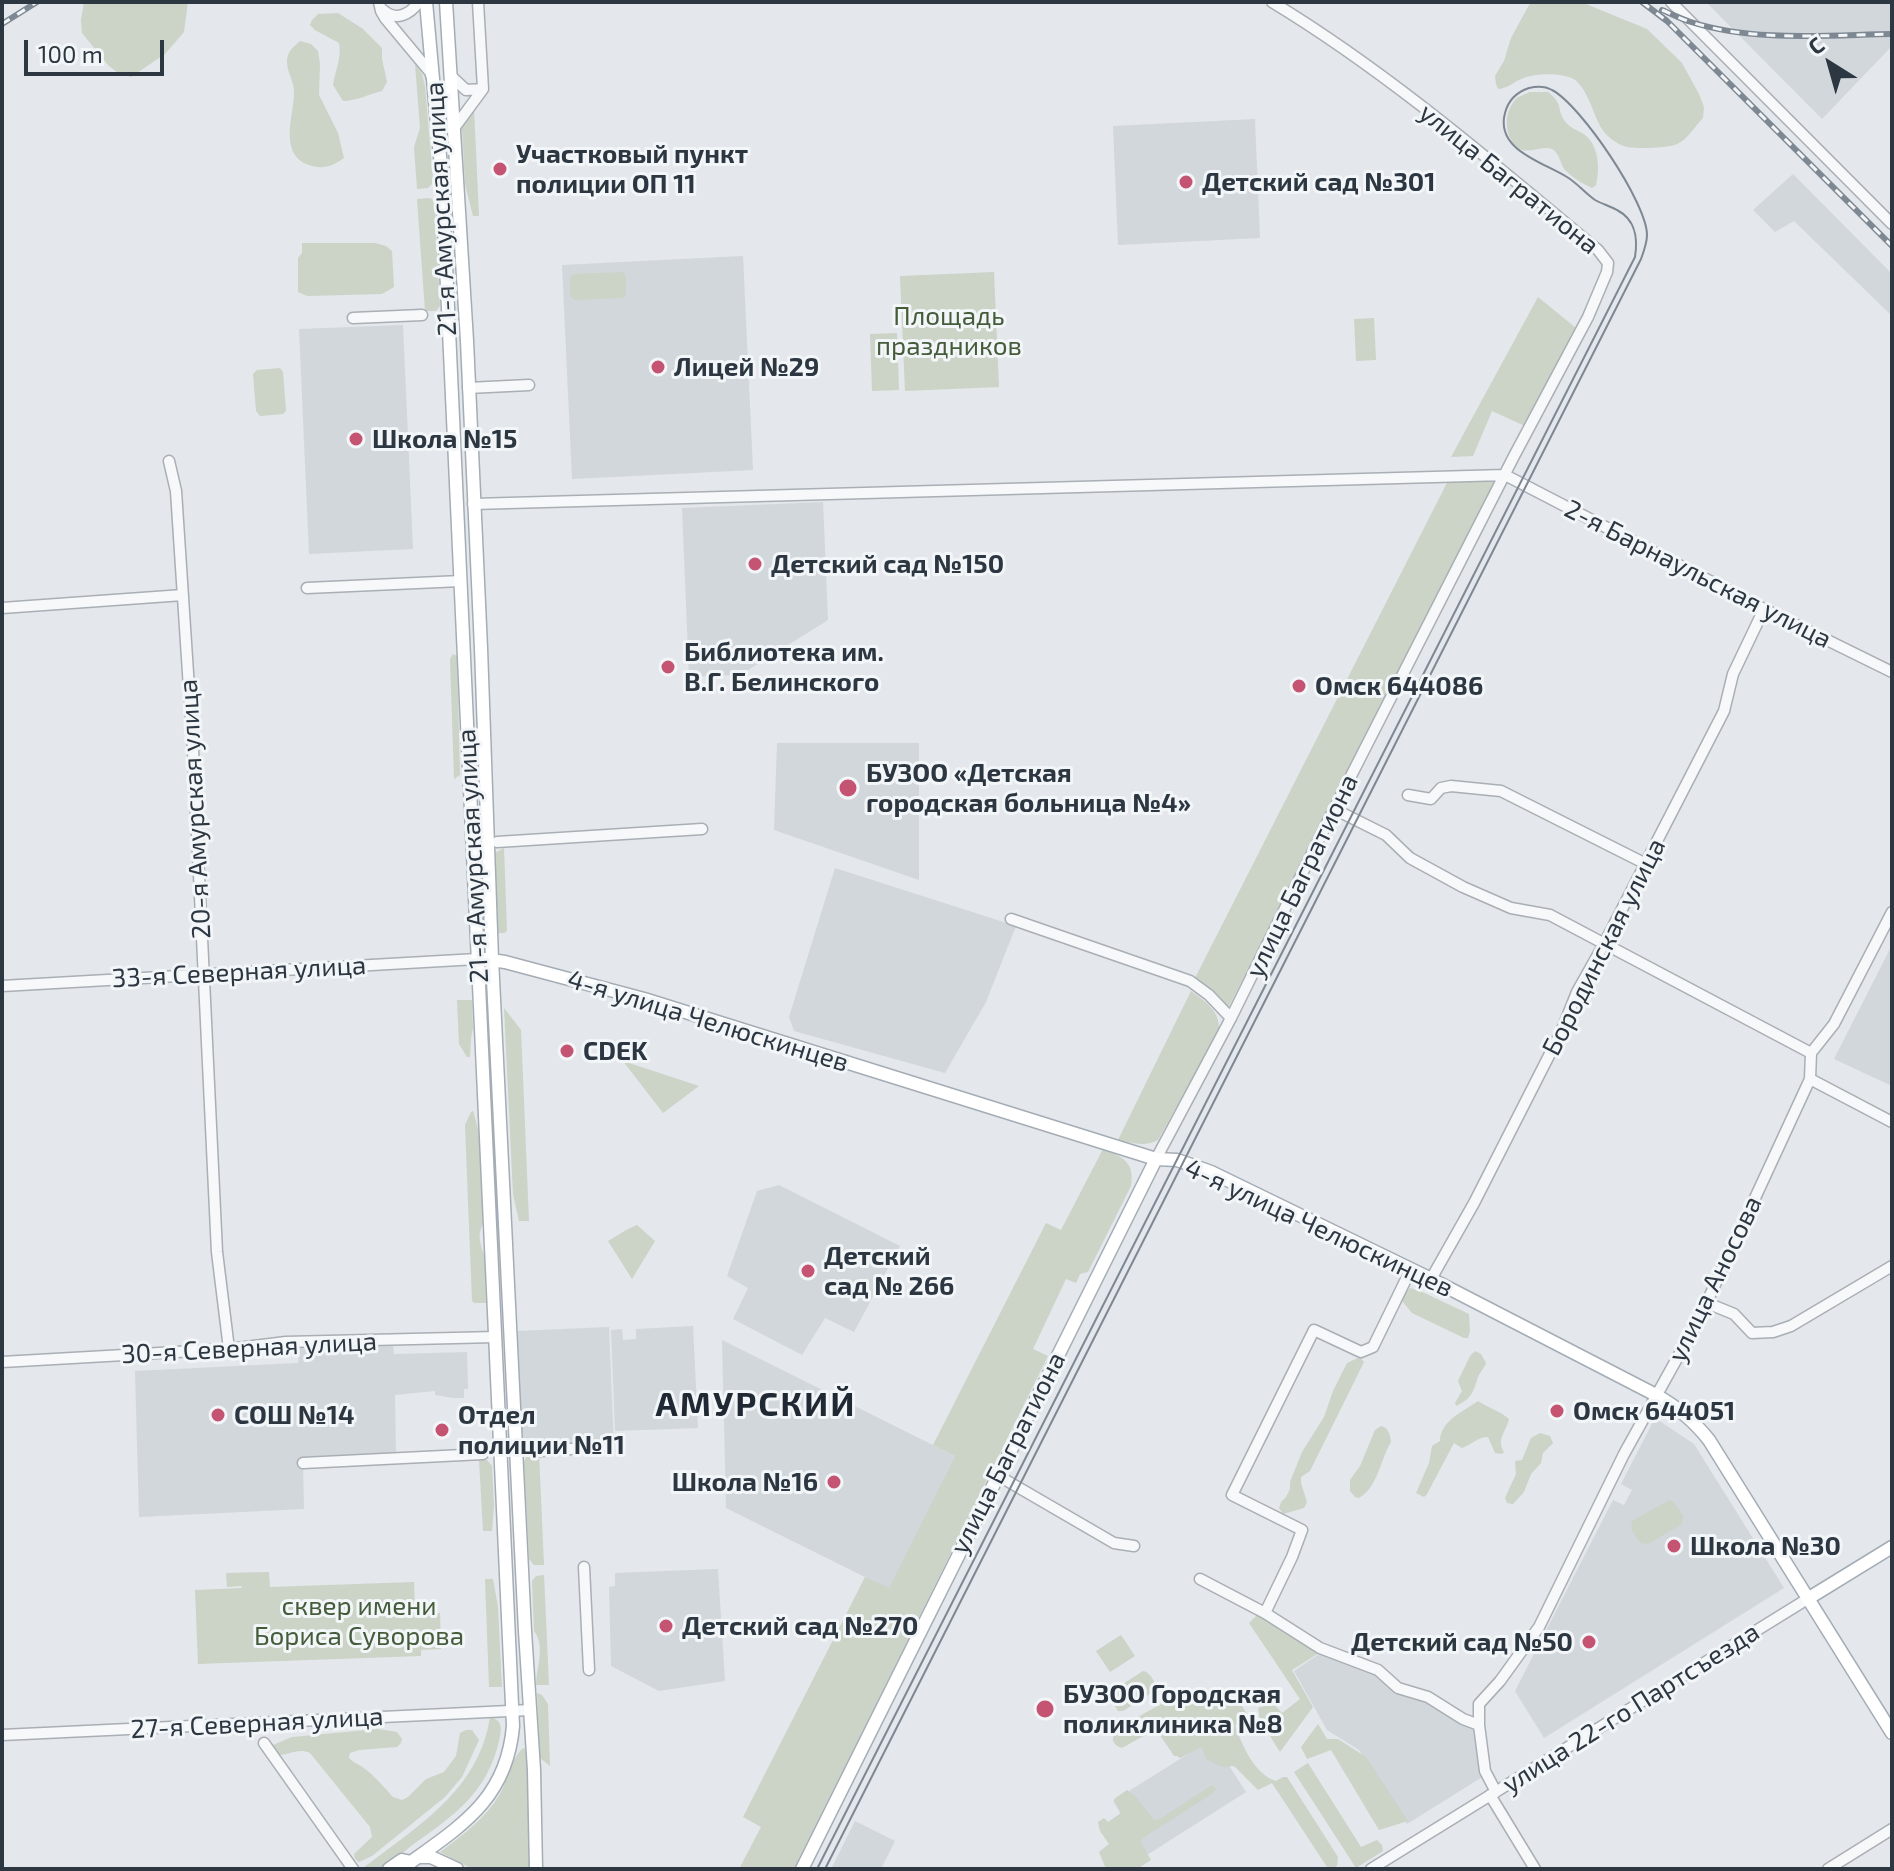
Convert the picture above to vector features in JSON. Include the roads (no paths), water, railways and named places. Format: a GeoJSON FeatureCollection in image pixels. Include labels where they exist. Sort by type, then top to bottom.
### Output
{"type":"FeatureCollection","features":[{"type":"Feature","properties":{"kind":"main road","name":"21-я Амурская улица"},"geometry":{"type":"LineString","coordinates":[[389,1869],[402,1860],[412,1862],[460,1827],[478,1809],[505,1763],[513,1726],[442,178],[426,2]]}},
{"type":"Feature","properties":{"kind":"main road","name":"21-я Амурская улица"},"geometry":{"type":"LineString","coordinates":[[446,2],[492,842],[492,959],[536,1869]]}},
{"type":"Feature","properties":{"kind":"main road"},"geometry":{"type":"LineString","coordinates":[[457,504],[473,504]]}},
{"type":"Feature","properties":{"kind":"main road"},"geometry":{"type":"LineString","coordinates":[[472,843],[492,842]]}},
{"type":"Feature","properties":{"kind":"main road","name":"4-я улица Челюскинцев"},"geometry":{"type":"LineString","coordinates":[[477,959],[492,959],[644,999],[1156,1159],[1177,1160],[1211,1172],[1431,1279],[1656,1395],[1679,1408],[1709,1440],[1892,1733]]}},
{"type":"Feature","properties":{"kind":"main road","name":"улица Багратиона"},"geometry":{"type":"LineString","coordinates":[[802,1869],[1156,1159]]}},
{"type":"Feature","properties":{"kind":"main road","name":"улица 22-го Партсъезда"},"geometry":{"type":"LineString","coordinates":[[1809,1598],[1892,1547]]}},
{"type":"Feature","properties":{"kind":"main road"},"geometry":{"type":"LineString","coordinates":[[412,1862],[431,1857],[457,1869]]}},
{"type":"Feature","properties":{"kind":"street"},"geometry":{"type":"LineString","coordinates":[[379,4],[386,14],[399,17],[414,9],[419,2]]}},
{"type":"Feature","properties":{"kind":"street"},"geometry":{"type":"LineString","coordinates":[[455,127],[483,89],[478,2]]}},
{"type":"Feature","properties":{"kind":"street","name":"улица Багратиона"},"geometry":{"type":"LineString","coordinates":[[1156,1159],[1588,317],[1608,263],[1586,240],[1416,102],[1332,39],[1272,2]]}},
{"type":"Feature","properties":{"kind":"street"},"geometry":{"type":"LineString","coordinates":[[1671,2],[1892,224]]}},
{"type":"Feature","properties":{"kind":"street"},"geometry":{"type":"LineString","coordinates":[[379,4],[382,14],[430,72],[435,90]]}},
{"type":"Feature","properties":{"kind":"street"},"geometry":{"type":"LineString","coordinates":[[451,76],[466,90],[483,89]]}},
{"type":"Feature","properties":{"kind":"street"},"geometry":{"type":"LineString","coordinates":[[353,318],[422,315]]}},
{"type":"Feature","properties":{"kind":"street"},"geometry":{"type":"LineString","coordinates":[[468,388],[529,385]]}},
{"type":"Feature","properties":{"kind":"street","name":"20-я Амурская улица"},"geometry":{"type":"LineString","coordinates":[[169,461],[176,491],[192,734],[217,1252],[229,1349]]}},
{"type":"Feature","properties":{"kind":"street"},"geometry":{"type":"LineString","coordinates":[[473,504],[1505,475]]}},
{"type":"Feature","properties":{"kind":"street","name":"2-я Барнаульская улица"},"geometry":{"type":"LineString","coordinates":[[1505,475],[1892,672]]}},
{"type":"Feature","properties":{"kind":"street"},"geometry":{"type":"LineString","coordinates":[[307,588],[461,581]]}},
{"type":"Feature","properties":{"kind":"street"},"geometry":{"type":"LineString","coordinates":[[2,608],[183,595]]}},
{"type":"Feature","properties":{"kind":"street","name":"Бородинская улица"},"geometry":{"type":"LineString","coordinates":[[1431,1279],[1474,1203],[1561,1032],[1583,981],[1724,711],[1733,674],[1764,609]]}},
{"type":"Feature","properties":{"kind":"street"},"geometry":{"type":"LineString","coordinates":[[1408,795],[1431,799],[1441,788],[1451,786],[1501,791],[1646,864]]}},
{"type":"Feature","properties":{"kind":"street"},"geometry":{"type":"LineString","coordinates":[[1334,809],[1386,835],[1410,858],[1463,887],[1511,908],[1550,915],[1811,1053],[1834,1024],[1892,912]]}},
{"type":"Feature","properties":{"kind":"street"},"geometry":{"type":"LineString","coordinates":[[492,842],[702,829]]}},
{"type":"Feature","properties":{"kind":"street"},"geometry":{"type":"LineString","coordinates":[[1011,919],[1190,981],[1231,1018]]}},
{"type":"Feature","properties":{"kind":"street","name":"33-я Северная улица"},"geometry":{"type":"LineString","coordinates":[[2,986],[477,959]]}},
{"type":"Feature","properties":{"kind":"street","name":"улица Аносова"},"geometry":{"type":"LineString","coordinates":[[1479,1725],[1479,1704],[1500,1681],[1539,1627],[1624,1454],[1707,1303],[1810,1079],[1811,1053]]}},
{"type":"Feature","properties":{"kind":"street"},"geometry":{"type":"LineString","coordinates":[[1810,1079],[1892,1122]]}},
{"type":"Feature","properties":{"kind":"street"},"geometry":{"type":"LineString","coordinates":[[1707,1303],[1734,1314],[1752,1333],[1773,1332],[1791,1326],[1892,1266]]}},
{"type":"Feature","properties":{"kind":"street"},"geometry":{"type":"LineString","coordinates":[[1265,1613],[1302,1530],[1232,1495],[1314,1330],[1361,1352],[1373,1347],[1411,1269]]}},
{"type":"Feature","properties":{"kind":"street","name":"30-я Северная улица"},"geometry":{"type":"LineString","coordinates":[[2,1362],[229,1349],[289,1342],[496,1337]]}},
{"type":"Feature","properties":{"kind":"street"},"geometry":{"type":"LineString","coordinates":[[539,1451],[601,1447]]}},
{"type":"Feature","properties":{"kind":"street"},"geometry":{"type":"LineString","coordinates":[[303,1463],[483,1454]]}},
{"type":"Feature","properties":{"kind":"street"},"geometry":{"type":"LineString","coordinates":[[997,1475],[1114,1543],[1134,1546]]}},
{"type":"Feature","properties":{"kind":"street"},"geometry":{"type":"LineString","coordinates":[[584,1567],[589,1670]]}},
{"type":"Feature","properties":{"kind":"street"},"geometry":{"type":"LineString","coordinates":[[1200,1579],[1265,1613],[1320,1648],[1378,1670],[1398,1688],[1428,1697],[1463,1719],[1479,1725],[1485,1771],[1493,1794],[1535,1869]]}},
{"type":"Feature","properties":{"kind":"street","name":"улица 22-го Партсъезда"},"geometry":{"type":"LineString","coordinates":[[1371,1869],[1809,1598]]}},
{"type":"Feature","properties":{"kind":"street","name":"27-я Северная улица"},"geometry":{"type":"LineString","coordinates":[[2,1735],[530,1710]]}},
{"type":"Feature","properties":{"kind":"street"},"geometry":{"type":"LineString","coordinates":[[264,1743],[353,1869]]}},
{"type":"Feature","properties":{"kind":"street"},"geometry":{"type":"LineString","coordinates":[[1828,1869],[1892,1829]]}},
{"type":"Feature","properties":{"kind":"tram line"},"geometry":{"type":"LineString","coordinates":[[817,1869],[1635,257],[1634,230],[1623,214],[1595,200],[1567,177],[1523,153],[1507,136],[1505,113],[1514,98],[1529,88],[1549,89],[1579,114],[1625,179],[1644,220],[1647,238],[1641,259],[825,1869]]}},
{"type":"Feature","properties":{"kind":"railway"},"geometry":{"type":"LineString","coordinates":[[2,24],[37,2]]}},
{"type":"Feature","properties":{"kind":"railway"},"geometry":{"type":"LineString","coordinates":[[1642,2],[1667,21],[1892,246]]}},
{"type":"Feature","properties":{"kind":"railway"},"geometry":{"type":"LineString","coordinates":[[1662,10],[1715,28],[1765,35],[1892,34]]}},
{"type":"Feature","properties":{"kind":"place","name":"Участковый пункт полиции ОП 11"},"geometry":{"type":"Point","coordinates":[500,169]}},
{"type":"Feature","properties":{"kind":"place","name":"Детский сад №301"},"geometry":{"type":"Point","coordinates":[1186,182]}},
{"type":"Feature","properties":{"kind":"place","name":"Лицей №29"},"geometry":{"type":"Point","coordinates":[658,367]}},
{"type":"Feature","properties":{"kind":"place","name":"Школа №15"},"geometry":{"type":"Point","coordinates":[356,439]}},
{"type":"Feature","properties":{"kind":"place","name":"Детский сад №150"},"geometry":{"type":"Point","coordinates":[755,564]}},
{"type":"Feature","properties":{"kind":"place","name":"Библиотека им. В.Г. Белинского"},"geometry":{"type":"Point","coordinates":[668,667]}},
{"type":"Feature","properties":{"kind":"place","name":"Омск 644086"},"geometry":{"type":"Point","coordinates":[1299,686]}},
{"type":"Feature","properties":{"kind":"place","name":"БУЗОО «Детская городская больница №4»"},"geometry":{"type":"Point","coordinates":[848,788]}},
{"type":"Feature","properties":{"kind":"place","name":"CDEK"},"geometry":{"type":"Point","coordinates":[567,1051]}},
{"type":"Feature","properties":{"kind":"place","name":"Детский сад № 266"},"geometry":{"type":"Point","coordinates":[808,1271]}},
{"type":"Feature","properties":{"kind":"place","name":"Омск 644051"},"geometry":{"type":"Point","coordinates":[1557,1411]}},
{"type":"Feature","properties":{"kind":"place","name":"СОШ №14"},"geometry":{"type":"Point","coordinates":[218,1415]}},
{"type":"Feature","properties":{"kind":"place","name":"Отдел полиции №11"},"geometry":{"type":"Point","coordinates":[442,1430]}},
{"type":"Feature","properties":{"kind":"place","name":"Школа №16"},"geometry":{"type":"Point","coordinates":[834,1482]}},
{"type":"Feature","properties":{"kind":"place","name":"Школа №30"},"geometry":{"type":"Point","coordinates":[1674,1546]}},
{"type":"Feature","properties":{"kind":"place","name":"Детский сад №270"},"geometry":{"type":"Point","coordinates":[666,1626]}},
{"type":"Feature","properties":{"kind":"place","name":"Детский сад №50"},"geometry":{"type":"Point","coordinates":[1589,1642]}},
{"type":"Feature","properties":{"kind":"place","name":"БУЗОО Городская поликлиника №8"},"geometry":{"type":"Point","coordinates":[1045,1709]}},
{"type":"Feature","properties":{"kind":"district","name":"АМУРСКИЙ"},"geometry":{"type":"Point","coordinates":[756,1405]}},
{"type":"Feature","properties":{"kind":"park label","name":"Площадь праздников"},"geometry":{"type":"Point","coordinates":[949,331]}},
{"type":"Feature","properties":{"kind":"park label","name":"сквер имени Бориса Суворова"},"geometry":{"type":"Point","coordinates":[359,1621]}}]}
